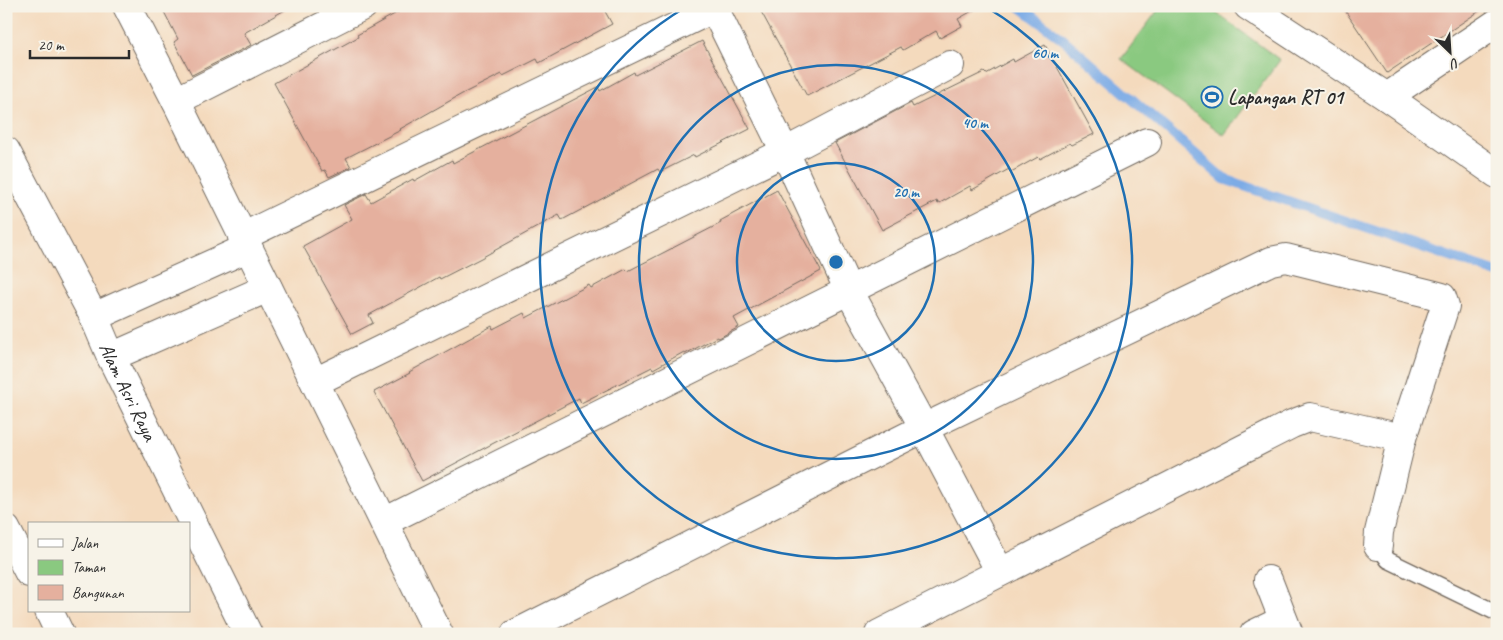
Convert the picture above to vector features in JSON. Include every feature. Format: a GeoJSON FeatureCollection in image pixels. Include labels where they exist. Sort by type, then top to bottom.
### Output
{"type":"FeatureCollection","features":[{"type":"Feature","properties":{"kind":"street"},"geometry":{"type":"LineString","coordinates":[[127,6],[176,101],[439,634]]}},
{"type":"Feature","properties":{"kind":"street"},"geometry":{"type":"LineString","coordinates":[[176,101],[363,6]]}},
{"type":"Feature","properties":{"kind":"street"},"geometry":{"type":"LineString","coordinates":[[1248,6],[1387,97],[1497,174]]}},
{"type":"Feature","properties":{"kind":"street"},"geometry":{"type":"LineString","coordinates":[[94,318],[715,7],[849,291],[1000,572]]}},
{"type":"Feature","properties":{"kind":"street"},"geometry":{"type":"LineString","coordinates":[[1387,97],[1497,23]]}},
{"type":"Feature","properties":{"kind":"street"},"geometry":{"type":"LineString","coordinates":[[315,382],[784,152],[950,65]]}},
{"type":"Feature","properties":{"kind":"street"},"geometry":{"type":"LineString","coordinates":[[384,522],[1147,142]]}},
{"type":"Feature","properties":{"kind":"street","name":"Alam Asri Raya"},"geometry":{"type":"LineString","coordinates":[[6,150],[94,318],[111,357],[248,634]]}},
{"type":"Feature","properties":{"kind":"street"},"geometry":{"type":"LineString","coordinates":[[515,634],[924,428],[1271,261],[1286,258],[1442,298],[1445,306],[1402,438],[1378,546]]}},
{"type":"Feature","properties":{"kind":"street"},"geometry":{"type":"LineString","coordinates":[[111,357],[268,288]]}},
{"type":"Feature","properties":{"kind":"street"},"geometry":{"type":"LineString","coordinates":[[879,634],[1292,424],[1310,418],[1402,438]]}},
{"type":"Feature","properties":{"kind":"street"},"geometry":{"type":"LineString","coordinates":[[6,529],[28,571]]}},
{"type":"Feature","properties":{"kind":"street"},"geometry":{"type":"LineString","coordinates":[[1254,634],[1286,627],[1268,580]]}},
{"type":"Feature","properties":{"kind":"street"},"geometry":{"type":"LineString","coordinates":[[49,612],[60,634]]}},
{"type":"Feature","properties":{"kind":"lane"},"geometry":{"type":"LineString","coordinates":[[1378,546],[1388,560],[1497,613]]}},
{"type":"Feature","properties":{"kind":"green space","name":"Lapangan RT 01"},"geometry":{"type":"Polygon","coordinates":[[[1161,6],[1207,6],[1280,60],[1224,135],[1121,59],[1161,6]]]}},
{"type":"Feature","properties":{"kind":"building"},"geometry":{"type":"Polygon","coordinates":[[[161,6],[292,6],[244,33],[251,45],[192,75],[174,42],[178,39],[161,6]]]}},
{"type":"Feature","properties":{"kind":"building"},"geometry":{"type":"Polygon","coordinates":[[[409,6],[602,6],[612,24],[539,63],[537,59],[462,94],[401,130],[346,158],[351,167],[329,177],[325,170],[322,171],[274,83],[358,37],[357,35],[409,6]]]}},
{"type":"Feature","properties":{"kind":"building"},"geometry":{"type":"Polygon","coordinates":[[[758,6],[981,6],[958,19],[962,26],[940,38],[936,31],[903,50],[901,47],[807,96],[758,6]]]}},
{"type":"Feature","properties":{"kind":"building"},"geometry":{"type":"Polygon","coordinates":[[[1342,6],[1487,6],[1387,73],[1342,6]]]}},
{"type":"Feature","properties":{"kind":"building"},"geometry":{"type":"Polygon","coordinates":[[[702,41],[750,129],[695,157],[694,155],[660,172],[658,169],[562,220],[559,215],[481,258],[440,279],[439,277],[369,315],[373,323],[352,334],[303,246],[352,219],[344,205],[366,194],[371,202],[452,160],[453,163],[598,87],[600,91],[634,72],[635,75],[702,41]]]}},
{"type":"Feature","properties":{"kind":"building"},"geometry":{"type":"Polygon","coordinates":[[[1045,45],[1094,134],[1072,145],[1070,143],[1040,159],[1038,157],[1011,172],[1009,169],[972,190],[970,186],[938,204],[937,201],[882,230],[835,143],[911,103],[913,107],[984,72],[986,74],[1013,59],[1014,62],[1045,45]]]}},
{"type":"Feature","properties":{"kind":"building"},"geometry":{"type":"Polygon","coordinates":[[[777,190],[821,271],[734,318],[739,327],[719,338],[717,337],[685,354],[684,352],[653,369],[652,367],[581,403],[579,398],[422,481],[374,392],[492,326],[493,329],[524,313],[526,318],[589,285],[591,288],[626,269],[628,271],[721,223],[720,221],[777,190]]]}},
{"type":"Feature","properties":{"kind":"waterway"},"geometry":{"type":"LineString","coordinates":[[1019,6],[1064,40],[1224,179],[1497,273]]}},
{"type":"Feature","properties":{"kind":"place","name":"Lapangan RT 01"},"geometry":{"type":"Point","coordinates":[1212,97]}}]}
